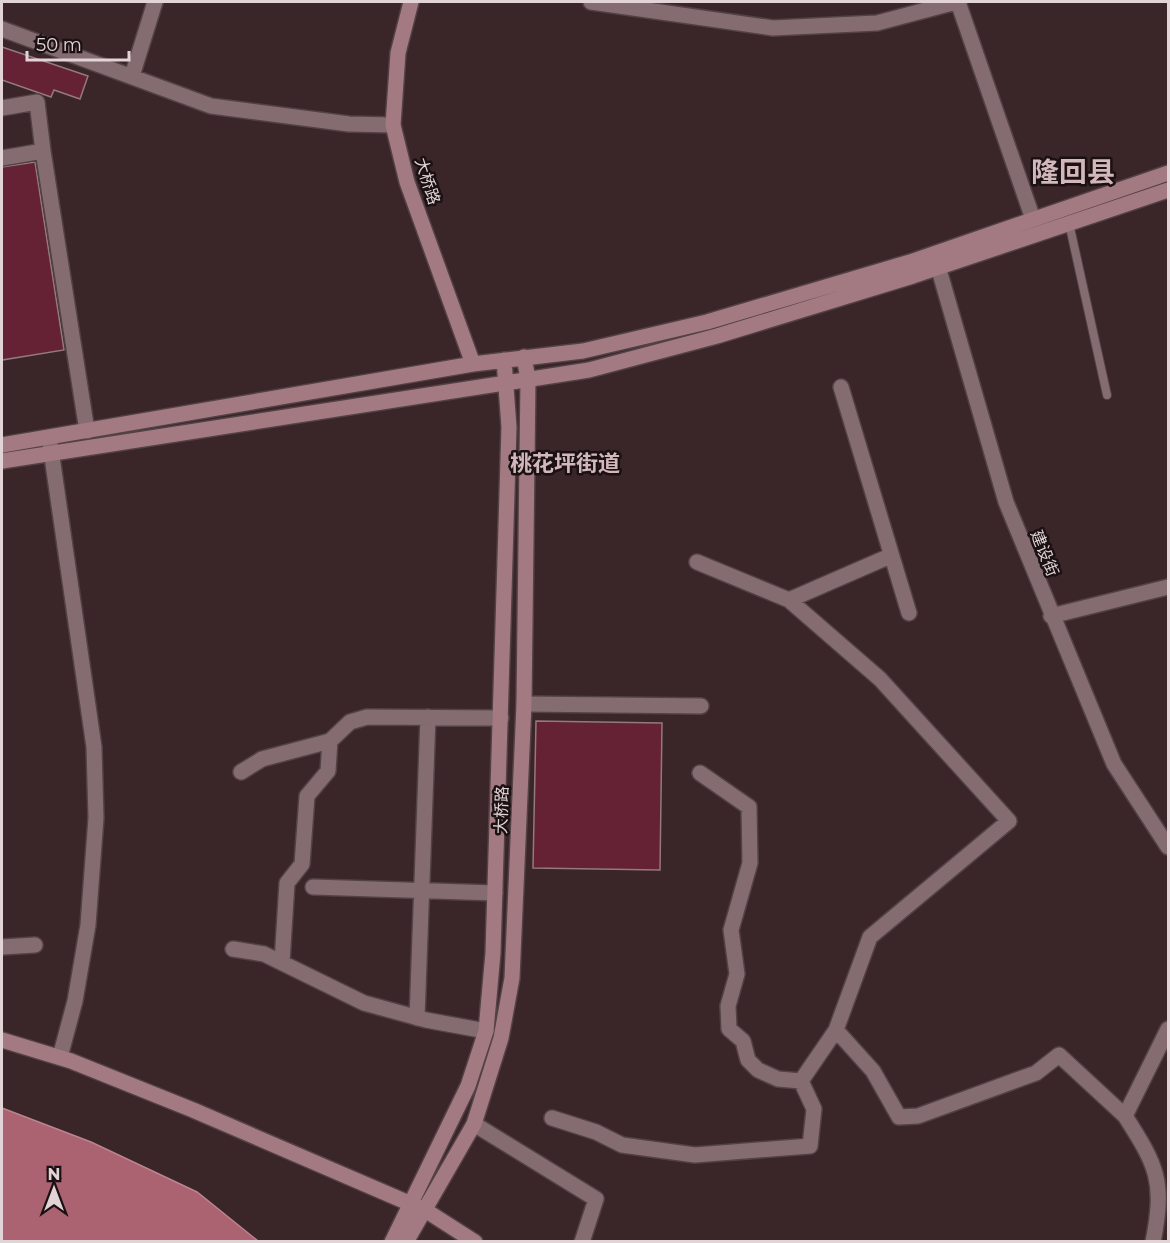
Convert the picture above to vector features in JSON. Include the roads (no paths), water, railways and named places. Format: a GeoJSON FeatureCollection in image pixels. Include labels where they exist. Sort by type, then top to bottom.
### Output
{"type":"FeatureCollection","features":[{"type":"Feature","properties":{"kind":"main road","name":"大桥路"},"geometry":{"type":"LineString","coordinates":[[411,2],[398,53],[393,125],[407,182],[473,364]]}},
{"type":"Feature","properties":{"kind":"main road"},"geometry":{"type":"LineString","coordinates":[[2,461],[588,370],[717,336],[937,260],[1033,219],[1168,173]]}},
{"type":"Feature","properties":{"kind":"main road"},"geometry":{"type":"LineString","coordinates":[[2,445],[473,364],[583,351],[707,322],[937,260],[1069,223],[1168,190]]}},
{"type":"Feature","properties":{"kind":"main road","name":"大桥路"},"geometry":{"type":"LineString","coordinates":[[406,1242],[418,1207],[474,1124],[501,1038],[512,978],[524,704],[528,379],[524,357]]}},
{"type":"Feature","properties":{"kind":"main road"},"geometry":{"type":"LineString","coordinates":[[392,1242],[418,1207],[468,1086],[486,1031],[495,893],[509,428],[504,360]]}},
{"type":"Feature","properties":{"kind":"main road"},"geometry":{"type":"LineString","coordinates":[[2,1040],[60,1058],[193,1110],[418,1207],[475,1242]]}},
{"type":"Feature","properties":{"kind":"street"},"geometry":{"type":"LineString","coordinates":[[132,76],[154,2]]}},
{"type":"Feature","properties":{"kind":"street"},"geometry":{"type":"LineString","coordinates":[[591,2],[773,28],[812,28],[877,23],[957,2],[1033,219]]}},
{"type":"Feature","properties":{"kind":"street"},"geometry":{"type":"LineString","coordinates":[[2,29],[211,106],[349,124],[393,125]]}},
{"type":"Feature","properties":{"kind":"street"},"geometry":{"type":"LineString","coordinates":[[2,108],[37,102],[87,431]]}},
{"type":"Feature","properties":{"kind":"street"},"geometry":{"type":"LineString","coordinates":[[2,158],[43,151]]}},
{"type":"Feature","properties":{"kind":"street","name":"建设街"},"geometry":{"type":"LineString","coordinates":[[937,260],[1006,502],[1051,616],[1114,764],[1168,847]]}},
{"type":"Feature","properties":{"kind":"street"},"geometry":{"type":"LineString","coordinates":[[841,387],[909,613]]}},
{"type":"Feature","properties":{"kind":"street"},"geometry":{"type":"LineString","coordinates":[[49,437],[94,747],[96,818],[88,925],[75,1001],[60,1058]]}},
{"type":"Feature","properties":{"kind":"street"},"geometry":{"type":"LineString","coordinates":[[789,600],[890,556]]}},
{"type":"Feature","properties":{"kind":"street"},"geometry":{"type":"LineString","coordinates":[[697,562],[789,600],[880,679],[1009,821],[870,937],[836,1030],[801,1081]]}},
{"type":"Feature","properties":{"kind":"street"},"geometry":{"type":"LineString","coordinates":[[1051,616],[1168,587]]}},
{"type":"Feature","properties":{"kind":"street"},"geometry":{"type":"LineString","coordinates":[[524,704],[700,706]]}},
{"type":"Feature","properties":{"kind":"street"},"geometry":{"type":"LineString","coordinates":[[241,772],[262,759],[330,741],[350,722],[367,717],[501,718]]}},
{"type":"Feature","properties":{"kind":"street"},"geometry":{"type":"LineString","coordinates":[[417,1018],[428,717]]}},
{"type":"Feature","properties":{"kind":"street"},"geometry":{"type":"LineString","coordinates":[[282,963],[287,883],[302,864],[307,796],[327,771],[330,741]]}},
{"type":"Feature","properties":{"kind":"street"},"geometry":{"type":"LineString","coordinates":[[699,773],[749,807],[750,863],[731,930],[737,974],[728,1006],[729,1029],[743,1041],[748,1060],[758,1070],[778,1079],[801,1081]]}},
{"type":"Feature","properties":{"kind":"street"},"geometry":{"type":"LineString","coordinates":[[313,887],[495,893]]}},
{"type":"Feature","properties":{"kind":"street"},"geometry":{"type":"LineString","coordinates":[[2,947],[35,945]]}},
{"type":"Feature","properties":{"kind":"street"},"geometry":{"type":"LineString","coordinates":[[233,949],[264,954],[364,1003],[417,1018],[486,1031]]}},
{"type":"Feature","properties":{"kind":"street"},"geometry":{"type":"LineString","coordinates":[[1125,1116],[1168,1029]]}},
{"type":"Feature","properties":{"kind":"street"},"geometry":{"type":"LineString","coordinates":[[836,1030],[873,1071],[899,1117],[918,1116],[1036,1073],[1059,1054],[1125,1116],[1150,1156],[1160,1192],[1153,1242]]}},
{"type":"Feature","properties":{"kind":"street"},"geometry":{"type":"LineString","coordinates":[[552,1118],[596,1132],[622,1145],[695,1155],[810,1146],[814,1109],[801,1081]]}},
{"type":"Feature","properties":{"kind":"street"},"geometry":{"type":"LineString","coordinates":[[474,1124],[596,1199],[582,1242]]}},
{"type":"Feature","properties":{"kind":"lane"},"geometry":{"type":"LineString","coordinates":[[1069,223],[1107,395]]}},
{"type":"Feature","properties":{"kind":"district","name":"隆回县"},"geometry":{"type":"Point","coordinates":[1073,172]}},
{"type":"Feature","properties":{"kind":"district","name":"桃花坪街道"},"geometry":{"type":"Point","coordinates":[565,463]}}]}
